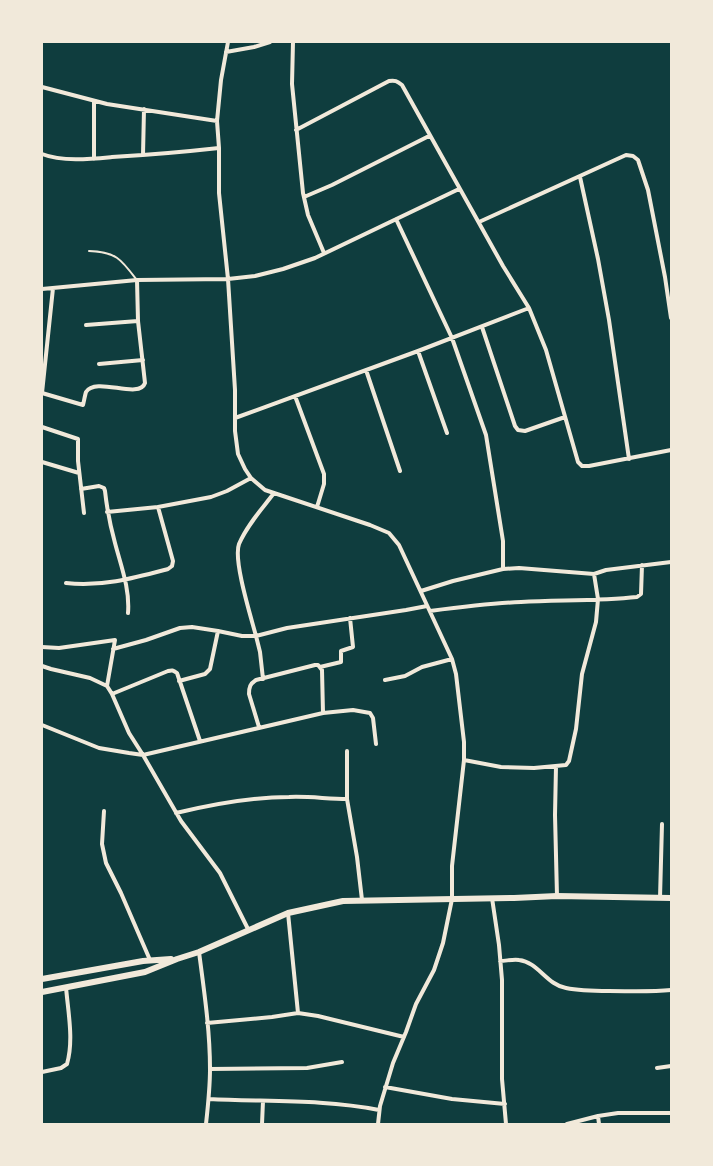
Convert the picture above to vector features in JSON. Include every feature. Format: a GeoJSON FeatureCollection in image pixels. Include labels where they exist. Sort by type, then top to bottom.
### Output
{"type":"FeatureCollection","features":[{"type":"Feature","properties":{"kind":"main road"},"geometry":{"type":"LineString","coordinates":[[42,992],[145,972],[177,958],[199,952],[288,913],[343,901],[557,896],[671,898]]}},
{"type":"Feature","properties":{"kind":"main road"},"geometry":{"type":"LineString","coordinates":[[42,979],[150,960],[177,958]]}},
{"type":"Feature","properties":{"kind":"street"},"geometry":{"type":"LineString","coordinates":[[228,42],[221,80],[217,121],[219,148],[219,193],[228,279],[235,390],[235,431],[238,454],[245,469],[265,490],[370,525],[389,533],[399,545],[421,591],[452,659],[456,674],[464,742],[464,760],[452,866],[452,899],[443,943],[434,970],[416,1004],[393,1063],[382,1099],[378,1124]]}},
{"type":"Feature","properties":{"kind":"street"},"geometry":{"type":"LineString","coordinates":[[226,52],[254,47],[270,42]]}},
{"type":"Feature","properties":{"kind":"street"},"geometry":{"type":"LineString","coordinates":[[293,42],[292,84],[304,197],[308,215],[324,253]]}},
{"type":"Feature","properties":{"kind":"street"},"geometry":{"type":"LineString","coordinates":[[296,130],[389,81],[394,80],[402,85],[459,189],[529,308],[546,350],[578,462],[582,466],[589,466],[671,450]]}},
{"type":"Feature","properties":{"kind":"street"},"geometry":{"type":"LineString","coordinates":[[42,87],[94,101],[217,121]]}},
{"type":"Feature","properties":{"kind":"street"},"geometry":{"type":"LineString","coordinates":[[94,101],[94,158]]}},
{"type":"Feature","properties":{"kind":"street"},"geometry":{"type":"LineString","coordinates":[[143,155],[144,109]]}},
{"type":"Feature","properties":{"kind":"street"},"geometry":{"type":"LineString","coordinates":[[304,197],[332,185],[429,136]]}},
{"type":"Feature","properties":{"kind":"street"},"geometry":{"type":"LineString","coordinates":[[42,154],[49,157],[94,158],[219,148]]}},
{"type":"Feature","properties":{"kind":"street"},"geometry":{"type":"LineString","coordinates":[[479,222],[626,155],[633,156],[638,160],[648,190],[665,277],[671,318]]}},
{"type":"Feature","properties":{"kind":"street"},"geometry":{"type":"LineString","coordinates":[[580,176],[604,290],[629,459]]}},
{"type":"Feature","properties":{"kind":"street"},"geometry":{"type":"LineString","coordinates":[[42,289],[137,280],[228,279],[255,276],[283,269],[324,253],[459,189]]}},
{"type":"Feature","properties":{"kind":"street"},"geometry":{"type":"LineString","coordinates":[[396,219],[452,338],[486,435],[503,541],[503,569]]}},
{"type":"Feature","properties":{"kind":"street"},"geometry":{"type":"LineString","coordinates":[[52,288],[42,393],[84,405],[86,392],[92,387],[99,386],[140,389],[145,383],[138,321],[137,280]]}},
{"type":"Feature","properties":{"kind":"street"},"geometry":{"type":"LineString","coordinates":[[235,418],[418,351],[529,308]]}},
{"type":"Feature","properties":{"kind":"street"},"geometry":{"type":"LineString","coordinates":[[86,325],[138,321]]}},
{"type":"Feature","properties":{"kind":"street"},"geometry":{"type":"LineString","coordinates":[[482,326],[515,426],[518,430],[525,431],[565,417]]}},
{"type":"Feature","properties":{"kind":"street"},"geometry":{"type":"LineString","coordinates":[[418,351],[447,433]]}},
{"type":"Feature","properties":{"kind":"street"},"geometry":{"type":"LineString","coordinates":[[99,364],[142,360]]}},
{"type":"Feature","properties":{"kind":"street"},"geometry":{"type":"LineString","coordinates":[[366,370],[400,471]]}},
{"type":"Feature","properties":{"kind":"street"},"geometry":{"type":"LineString","coordinates":[[295,396],[324,474],[324,484],[317,507]]}},
{"type":"Feature","properties":{"kind":"street"},"geometry":{"type":"LineString","coordinates":[[42,427],[78,439],[78,461],[84,513]]}},
{"type":"Feature","properties":{"kind":"street"},"geometry":{"type":"LineString","coordinates":[[42,462],[79,473]]}},
{"type":"Feature","properties":{"kind":"street"},"geometry":{"type":"LineString","coordinates":[[107,512],[158,507],[211,497],[227,491],[252,478]]}},
{"type":"Feature","properties":{"kind":"street"},"geometry":{"type":"LineString","coordinates":[[81,489],[99,486],[104,488],[107,512],[126,580],[128,613]]}},
{"type":"Feature","properties":{"kind":"street"},"geometry":{"type":"LineString","coordinates":[[262,679],[260,652],[237,556],[239,545],[246,530],[274,493]]}},
{"type":"Feature","properties":{"kind":"street"},"geometry":{"type":"LineString","coordinates":[[66,583],[80,585],[105,584],[168,569],[172,566],[173,562],[158,507]]}},
{"type":"Feature","properties":{"kind":"street"},"geometry":{"type":"LineString","coordinates":[[421,591],[453,581],[503,569],[519,568],[594,574],[606,570],[671,562]]}},
{"type":"Feature","properties":{"kind":"street"},"geometry":{"type":"LineString","coordinates":[[430,611],[490,603],[637,597],[641,594],[642,566]]}},
{"type":"Feature","properties":{"kind":"street"},"geometry":{"type":"LineString","coordinates":[[464,760],[501,767],[534,768],[566,765],[570,761],[576,729],[582,674],[596,622],[598,599],[594,574]]}},
{"type":"Feature","properties":{"kind":"street"},"geometry":{"type":"LineString","coordinates":[[113,649],[146,640],[180,628],[192,627],[242,636],[256,636],[287,628],[427,606]]}},
{"type":"Feature","properties":{"kind":"street"},"geometry":{"type":"LineString","coordinates":[[259,727],[249,694],[251,684],[256,680],[315,665],[320,666],[342,662],[341,651],[353,647],[350,618]]}},
{"type":"Feature","properties":{"kind":"street"},"geometry":{"type":"LineString","coordinates":[[179,682],[205,674],[210,669],[218,631]]}},
{"type":"Feature","properties":{"kind":"street"},"geometry":{"type":"LineString","coordinates":[[42,648],[60,648],[115,640],[107,686]]}},
{"type":"Feature","properties":{"kind":"street"},"geometry":{"type":"LineString","coordinates":[[385,680],[405,676],[422,667],[452,659]]}},
{"type":"Feature","properties":{"kind":"street"},"geometry":{"type":"LineString","coordinates":[[42,666],[90,678],[107,686],[129,733],[176,813],[195,842],[220,873],[248,930]]}},
{"type":"Feature","properties":{"kind":"street"},"geometry":{"type":"LineString","coordinates":[[320,666],[322,670],[323,713]]}},
{"type":"Feature","properties":{"kind":"street"},"geometry":{"type":"LineString","coordinates":[[112,694],[172,670],[177,673],[200,741]]}},
{"type":"Feature","properties":{"kind":"street"},"geometry":{"type":"LineString","coordinates":[[42,725],[99,748],[129,754],[143,755],[323,713],[353,710],[370,713],[373,718],[376,744]]}},
{"type":"Feature","properties":{"kind":"street"},"geometry":{"type":"LineString","coordinates":[[347,751],[347,799],[357,857],[362,900]]}},
{"type":"Feature","properties":{"kind":"street"},"geometry":{"type":"LineString","coordinates":[[556,766],[555,815],[557,896]]}},
{"type":"Feature","properties":{"kind":"street"},"geometry":{"type":"LineString","coordinates":[[176,813],[226,802],[260,798],[290,796],[347,799]]}},
{"type":"Feature","properties":{"kind":"street"},"geometry":{"type":"LineString","coordinates":[[104,811],[102,844],[106,863],[121,893],[150,960]]}},
{"type":"Feature","properties":{"kind":"street"},"geometry":{"type":"LineString","coordinates":[[660,898],[662,824]]}},
{"type":"Feature","properties":{"kind":"street"},"geometry":{"type":"LineString","coordinates":[[492,898],[502,980],[502,1079],[506,1124]]}},
{"type":"Feature","properties":{"kind":"street"},"geometry":{"type":"LineString","coordinates":[[288,913],[298,1013]]}},
{"type":"Feature","properties":{"kind":"street"},"geometry":{"type":"LineString","coordinates":[[199,952],[207,1023],[210,1069],[206,1124]]}},
{"type":"Feature","properties":{"kind":"street"},"geometry":{"type":"LineString","coordinates":[[500,961],[519,960],[532,965],[556,985],[565,988],[593,991],[647,992],[671,990]]}},
{"type":"Feature","properties":{"kind":"street"},"geometry":{"type":"LineString","coordinates":[[42,1072],[61,1068],[67,1064],[70,1054],[69,1017],[66,988]]}},
{"type":"Feature","properties":{"kind":"street"},"geometry":{"type":"LineString","coordinates":[[207,1023],[298,1013],[318,1016],[404,1037]]}},
{"type":"Feature","properties":{"kind":"street"},"geometry":{"type":"LineString","coordinates":[[210,1069],[308,1068],[342,1062]]}},
{"type":"Feature","properties":{"kind":"street"},"geometry":{"type":"LineString","coordinates":[[657,1068],[671,1066]]}},
{"type":"Feature","properties":{"kind":"street"},"geometry":{"type":"LineString","coordinates":[[385,1087],[452,1099],[505,1104]]}},
{"type":"Feature","properties":{"kind":"street"},"geometry":{"type":"LineString","coordinates":[[209,1099],[329,1104],[380,1108]]}},
{"type":"Feature","properties":{"kind":"street"},"geometry":{"type":"LineString","coordinates":[[262,1124],[263,1101]]}},
{"type":"Feature","properties":{"kind":"street"},"geometry":{"type":"LineString","coordinates":[[567,1124],[598,1116],[618,1113],[671,1113]]}},
{"type":"Feature","properties":{"kind":"street"},"geometry":{"type":"LineString","coordinates":[[598,1116],[599,1124]]}},
{"type":"Feature","properties":{"kind":"lane"},"geometry":{"type":"LineString","coordinates":[[89,251],[101,252],[114,256],[123,262],[137,280]]}}]}
